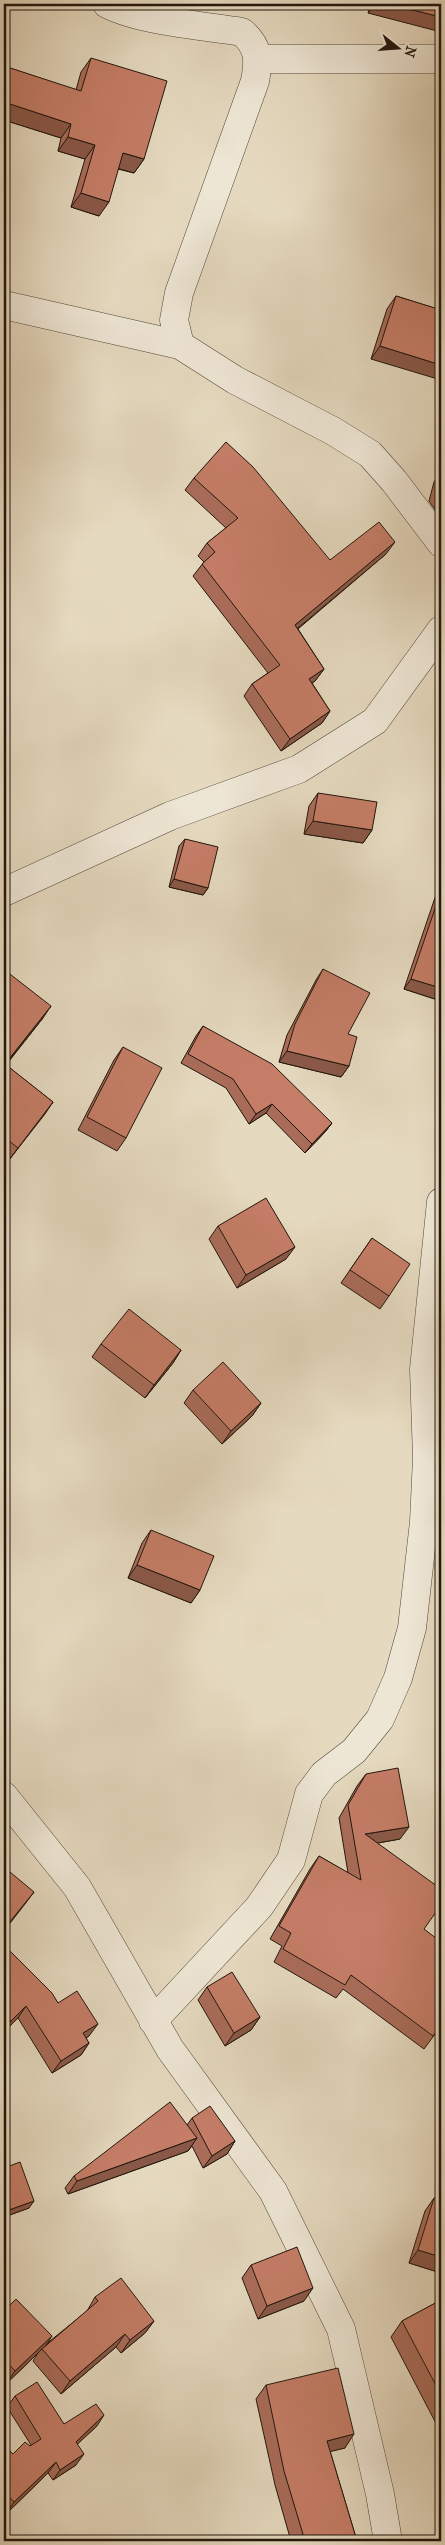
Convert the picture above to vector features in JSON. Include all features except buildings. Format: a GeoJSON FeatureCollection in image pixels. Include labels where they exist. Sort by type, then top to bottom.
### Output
{"type":"FeatureCollection","features":[{"type":"Feature","properties":{"kind":"street"},"geometry":{"type":"LineString","coordinates":[[107,4],[117,10],[144,16],[242,32],[254,42],[259,59],[255,81],[179,293],[174,320],[180,345]]}},
{"type":"Feature","properties":{"kind":"street"},"geometry":{"type":"LineString","coordinates":[[259,59],[441,59]]}},
{"type":"Feature","properties":{"kind":"street"},"geometry":{"type":"LineString","coordinates":[[4,305],[180,345],[235,380],[333,431],[370,454],[394,481],[441,543]]}},
{"type":"Feature","properties":{"kind":"street"},"geometry":{"type":"LineString","coordinates":[[4,892],[170,816],[299,769],[375,721],[441,630]]}},
{"type":"Feature","properties":{"kind":"street"},"geometry":{"type":"LineString","coordinates":[[154,2020],[259,1907],[291,1860],[309,1794],[324,1774],[354,1751],[380,1719],[398,1678],[412,1628],[424,1522],[426,1458],[424,1369],[441,1202]]}},
{"type":"Feature","properties":{"kind":"street"},"geometry":{"type":"LineString","coordinates":[[4,1796],[77,1888],[170,2049],[273,2191],[341,2329],[380,2494],[388,2541]]}}]}
